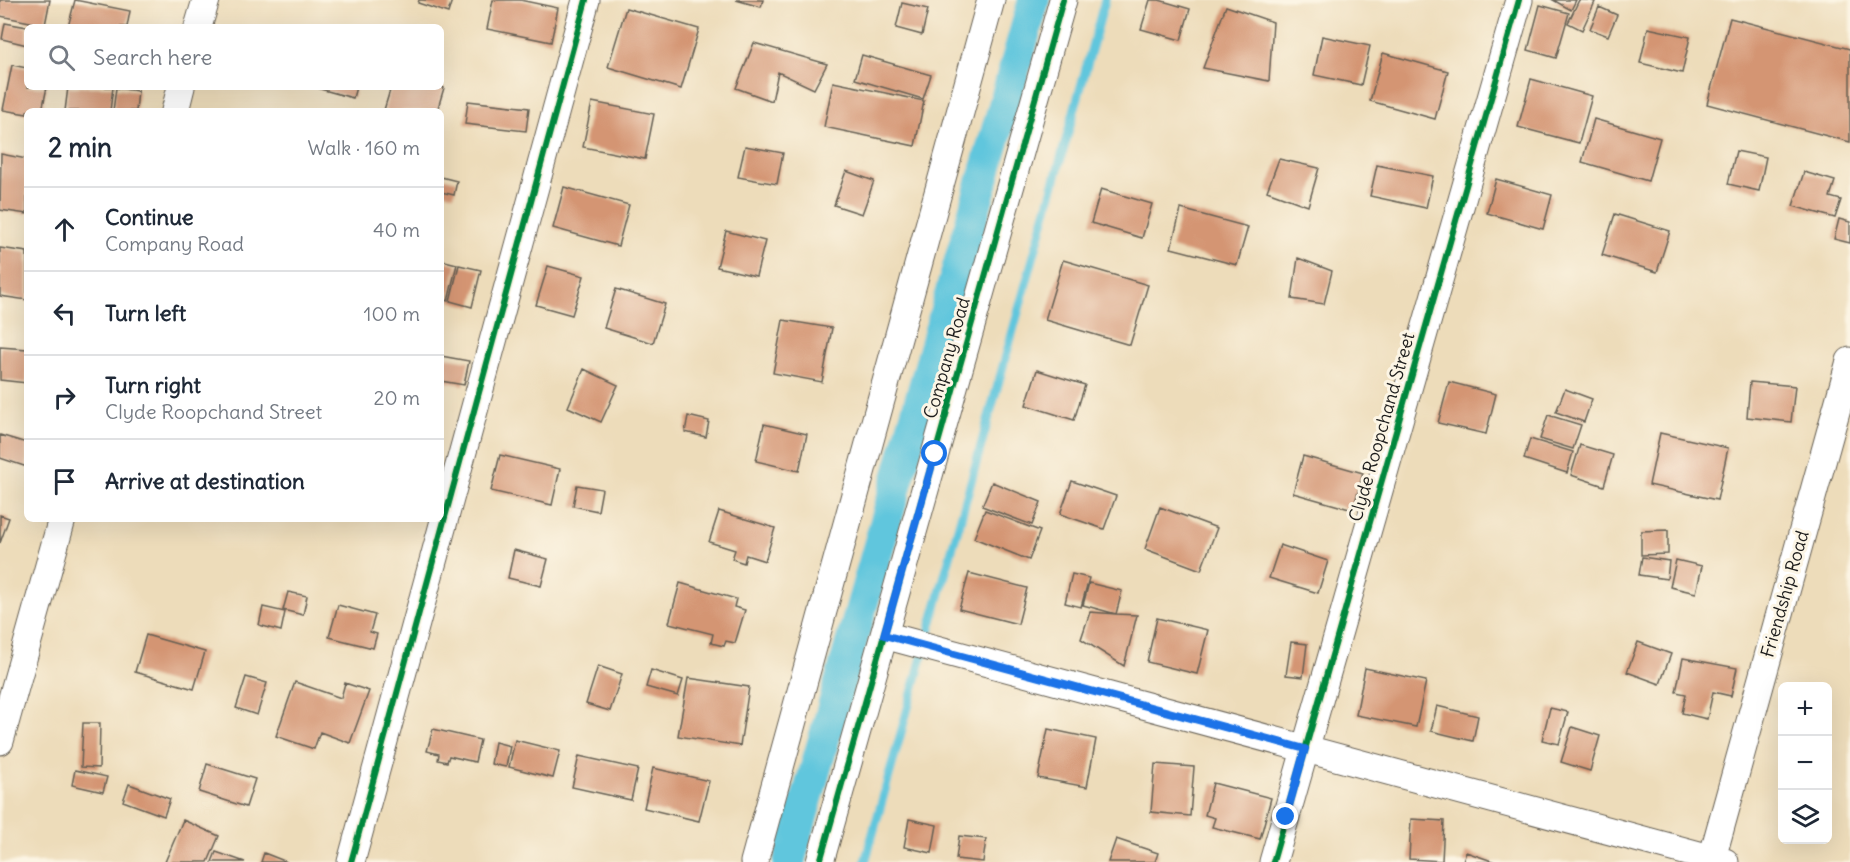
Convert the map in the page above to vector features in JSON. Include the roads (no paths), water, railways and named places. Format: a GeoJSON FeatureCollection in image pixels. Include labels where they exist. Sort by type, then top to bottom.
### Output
{"type":"FeatureCollection","features":[{"type":"Feature","properties":{"kind":"street"},"geometry":{"type":"LineString","coordinates":[[199,24],[206,0]]}},
{"type":"Feature","properties":{"kind":"street"},"geometry":{"type":"LineString","coordinates":[[444,521],[586,0]]}},
{"type":"Feature","properties":{"kind":"street"},"geometry":{"type":"LineString","coordinates":[[754,862],[991,0]]}},
{"type":"Feature","properties":{"kind":"street","name":"Company Road"},"geometry":{"type":"LineString","coordinates":[[820,862],[1063,0]]}},
{"type":"Feature","properties":{"kind":"street","name":"Clyde Roopchand Street"},"geometry":{"type":"LineString","coordinates":[[1273,862],[1519,0]]}},
{"type":"Feature","properties":{"kind":"street"},"geometry":{"type":"LineString","coordinates":[[176,108],[180,90]]}},
{"type":"Feature","properties":{"kind":"street","name":"Friendship Road"},"geometry":{"type":"LineString","coordinates":[[1716,861],[1850,361]]}},
{"type":"Feature","properties":{"kind":"street"},"geometry":{"type":"LineString","coordinates":[[0,741],[61,522]]}},
{"type":"Feature","properties":{"kind":"street"},"geometry":{"type":"LineString","coordinates":[[351,862],[444,522]]}},
{"type":"Feature","properties":{"kind":"street"},"geometry":{"type":"LineString","coordinates":[[884,635],[1716,861]]}},
{"type":"Feature","properties":{"kind":"waterway"},"geometry":{"type":"LineString","coordinates":[[789,862],[1034,0]]}},
{"type":"Feature","properties":{"kind":"waterway"},"geometry":{"type":"LineString","coordinates":[[865,862],[1105,0]]}}]}
